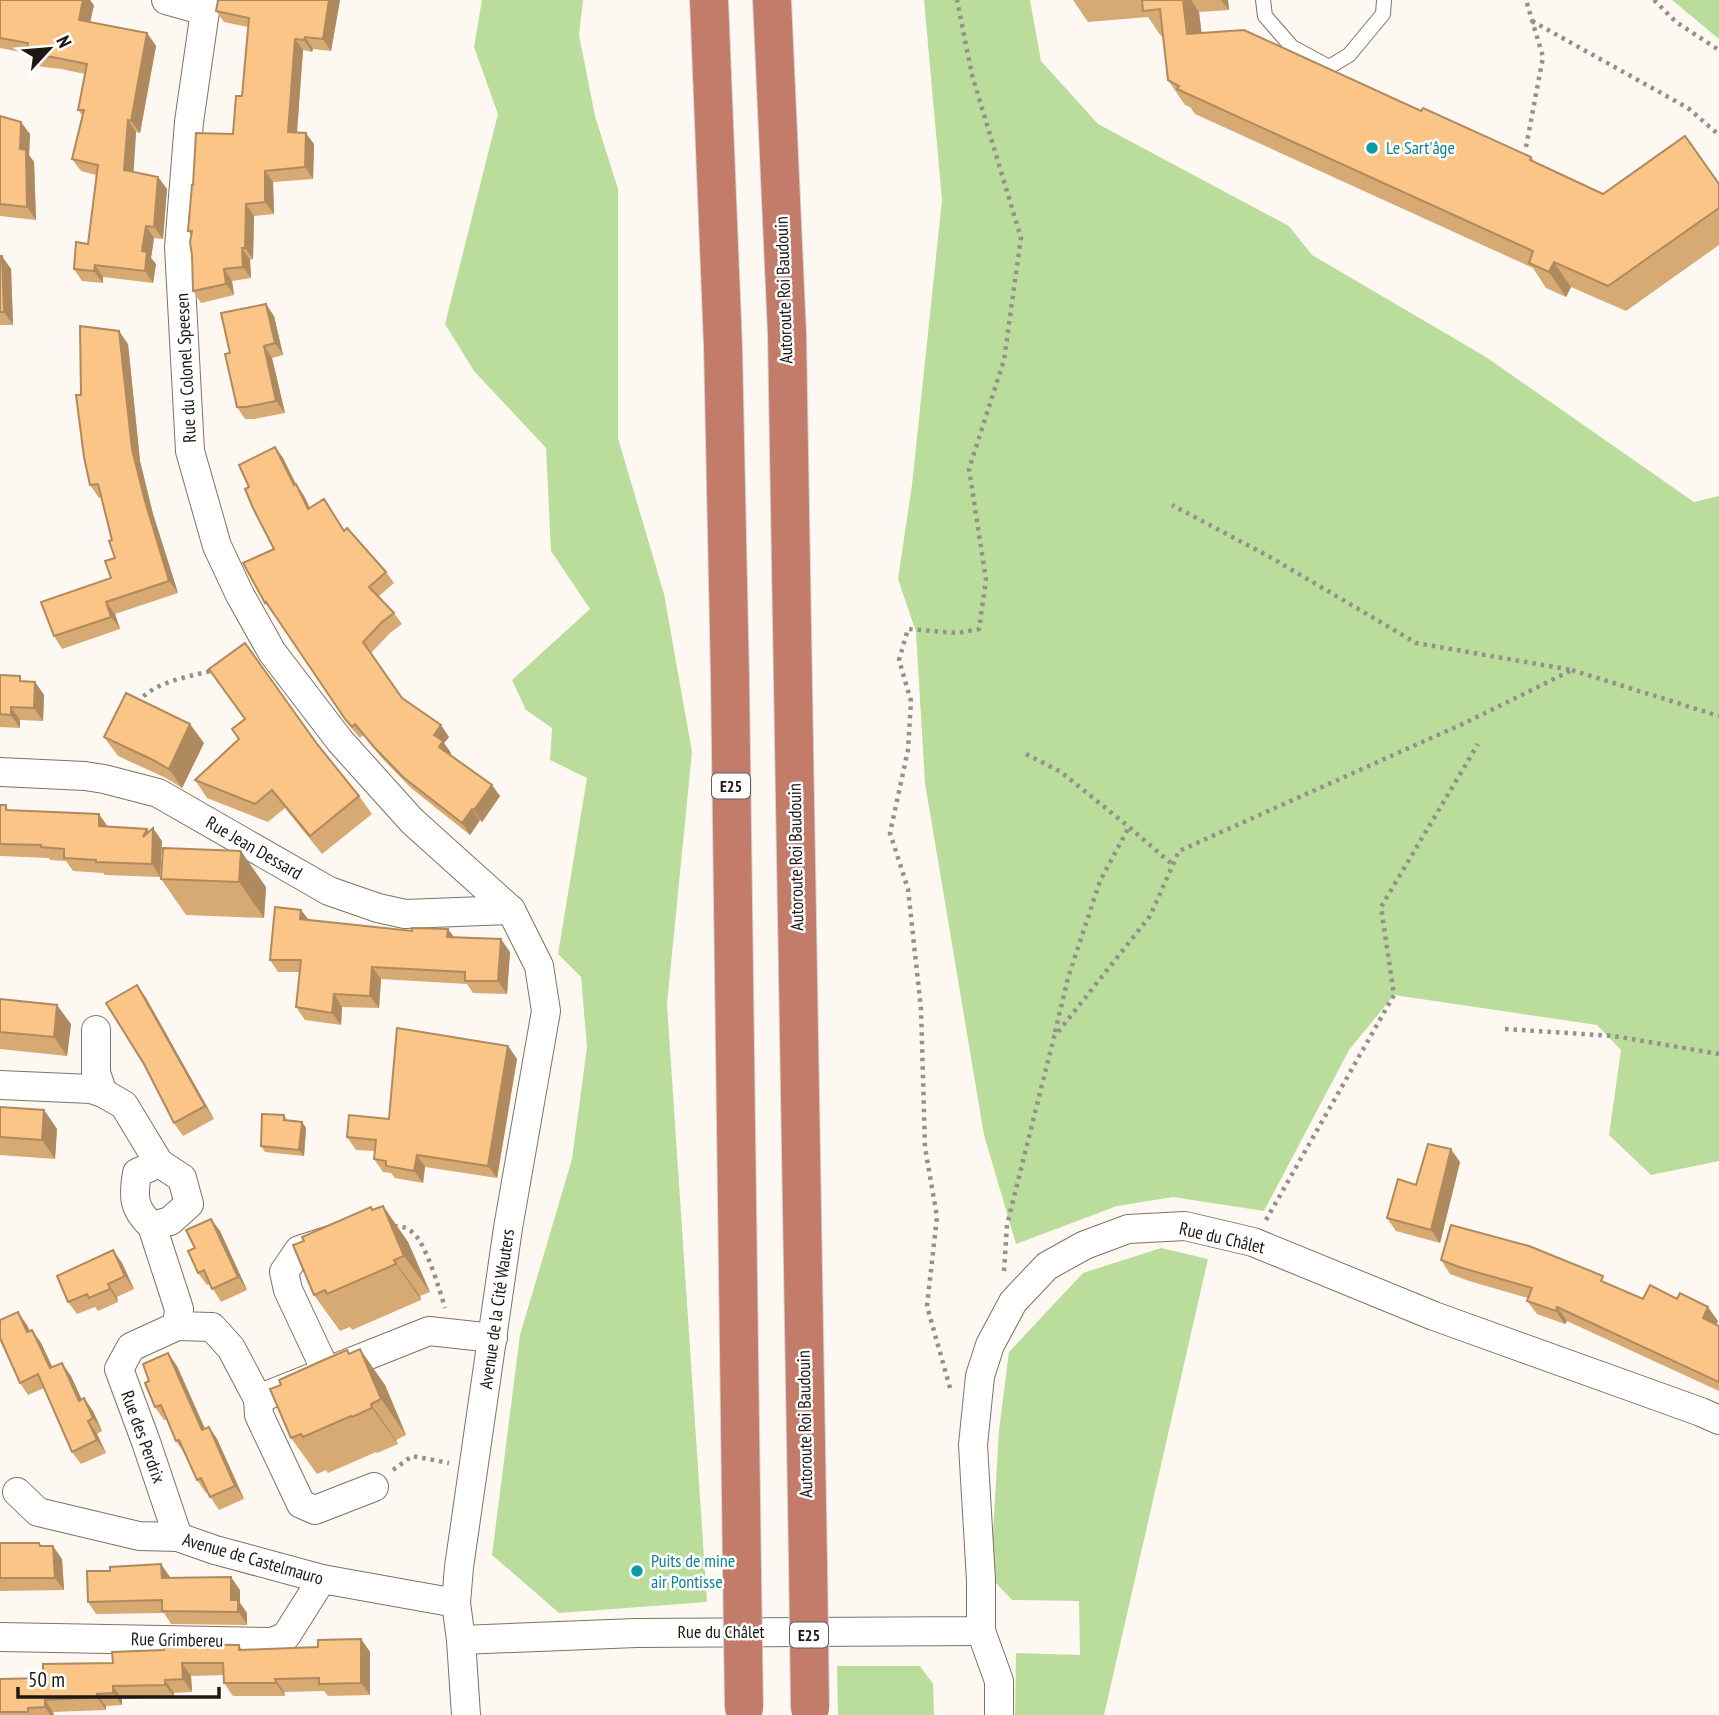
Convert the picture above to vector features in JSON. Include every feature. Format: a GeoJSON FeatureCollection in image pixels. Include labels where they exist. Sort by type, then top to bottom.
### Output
{"type":"FeatureCollection","features":[{"type":"Feature","properties":{"kind":"highway","name":"E25"},"geometry":{"type":"LineString","coordinates":[[709,0],[723,360],[730,679],[744,1712]]}},
{"type":"Feature","properties":{"kind":"highway","name":"Autoroute Roi Baudouin"},"geometry":{"type":"LineString","coordinates":[[772,0],[787,348],[810,1711]]}},
{"type":"Feature","properties":{"kind":"street"},"geometry":{"type":"LineString","coordinates":[[166,0],[207,5]]}},
{"type":"Feature","properties":{"kind":"street","name":"Rue du Colonel Speesen"},"geometry":{"type":"LineString","coordinates":[[207,5],[189,122],[179,247],[190,451],[217,546],[240,595],[272,652],[341,741],[412,821],[511,910]]}},
{"type":"Feature","properties":{"kind":"street","name":"Rue Jean Dessard"},"geometry":{"type":"LineString","coordinates":[[0,772],[85,776],[158,793],[329,891],[378,908],[405,914],[511,910]]}},
{"type":"Feature","properties":{"kind":"street","name":"Avenue de la Cité Wauters"},"geometry":{"type":"LineString","coordinates":[[466,1715],[456,1603],[459,1567],[508,1228],[546,1011],[540,966],[511,910]]}},
{"type":"Feature","properties":{"kind":"street"},"geometry":{"type":"LineString","coordinates":[[96,1030],[96,1073],[103,1093]]}},
{"type":"Feature","properties":{"kind":"street"},"geometry":{"type":"LineString","coordinates":[[0,1085],[91,1088],[124,1105],[159,1163],[182,1178],[189,1203],[170,1221],[152,1226]]}},
{"type":"Feature","properties":{"kind":"street"},"geometry":{"type":"LineString","coordinates":[[159,1163],[137,1173],[134,1190],[136,1206],[152,1226],[179,1309],[177,1326]]}},
{"type":"Feature","properties":{"kind":"street","name":"Rue du Châlet"},"geometry":{"type":"LineString","coordinates":[[999,1715],[999,1681],[981,1631],[981,1580],[972,1445],[981,1376],[990,1345],[1013,1302],[1047,1266],[1084,1245],[1128,1229],[1185,1226],[1253,1242],[1434,1316],[1719,1420]]}},
{"type":"Feature","properties":{"kind":"street"},"geometry":{"type":"LineString","coordinates":[[326,1371],[288,1290],[284,1272],[299,1250],[352,1233]]}},
{"type":"Feature","properties":{"kind":"street","name":"Rue des Perdrix"},"geometry":{"type":"LineString","coordinates":[[178,1537],[119,1368],[131,1347],[177,1326],[212,1327],[231,1348],[258,1399],[259,1415],[301,1504],[315,1510],[374,1487]]}},
{"type":"Feature","properties":{"kind":"street"},"geometry":{"type":"LineString","coordinates":[[258,1399],[429,1331],[493,1338]]}},
{"type":"Feature","properties":{"kind":"street","name":"Avenue de Castelmauro"},"geometry":{"type":"LineString","coordinates":[[17,1492],[38,1512],[139,1536],[178,1537],[215,1550],[322,1579],[456,1603]]}},
{"type":"Feature","properties":{"kind":"street","name":"Rue Grimbereu"},"geometry":{"type":"LineString","coordinates":[[0,1637],[272,1642],[286,1636],[322,1579]]}},
{"type":"Feature","properties":{"kind":"street","name":"Rue du Châlet"},"geometry":{"type":"LineString","coordinates":[[461,1640],[636,1633],[981,1631]]}},
{"type":"Feature","properties":{"kind":"lane"},"geometry":{"type":"LineString","coordinates":[[1263,0],[1265,16],[1292,47],[1329,67],[1349,55],[1383,14],[1384,0]]}},
{"type":"Feature","properties":{"kind":"path"},"geometry":{"type":"LineString","coordinates":[[950,1391],[927,1306],[937,1217],[925,1147],[921,1009],[908,889],[890,833],[908,750],[911,701],[899,660],[908,629],[957,633],[979,629],[986,580],[969,469],[1004,360],[1021,238],[972,75],[957,0]]}},
{"type":"Feature","properties":{"kind":"path"},"geometry":{"type":"LineString","coordinates":[[1526,0],[1543,57],[1526,147]]}},
{"type":"Feature","properties":{"kind":"path"},"geometry":{"type":"LineString","coordinates":[[1654,0],[1675,22],[1719,50]]}},
{"type":"Feature","properties":{"kind":"path"},"geometry":{"type":"LineString","coordinates":[[1532,21],[1688,108],[1719,135]]}},
{"type":"Feature","properties":{"kind":"path"},"geometry":{"type":"LineString","coordinates":[[1172,505],[1270,557],[1416,643],[1572,670],[1719,716]]}},
{"type":"Feature","properties":{"kind":"path"},"geometry":{"type":"LineString","coordinates":[[135,712],[140,699],[155,688],[219,669]]}},
{"type":"Feature","properties":{"kind":"path"},"geometry":{"type":"LineString","coordinates":[[1054,1037],[1150,916],[1180,851],[1467,722],[1572,670]]}},
{"type":"Feature","properties":{"kind":"path"},"geometry":{"type":"LineString","coordinates":[[1253,1242],[1394,995],[1381,907],[1478,744]]}},
{"type":"Feature","properties":{"kind":"path"},"geometry":{"type":"LineString","coordinates":[[1026,754],[1061,772],[1173,865]]}},
{"type":"Feature","properties":{"kind":"path"},"geometry":{"type":"LineString","coordinates":[[1013,1302],[1004,1274],[1007,1225],[1068,978],[1100,881],[1129,827]]}},
{"type":"Feature","properties":{"kind":"path"},"geometry":{"type":"LineString","coordinates":[[1505,1028],[1614,1036],[1719,1054]]}},
{"type":"Feature","properties":{"kind":"path"},"geometry":{"type":"LineString","coordinates":[[352,1233],[382,1226],[402,1226],[416,1235],[438,1283],[447,1316],[444,1332]]}},
{"type":"Feature","properties":{"kind":"path"},"geometry":{"type":"LineString","coordinates":[[374,1487],[397,1466],[412,1457],[474,1467]]}},
{"type":"Feature","properties":{"kind":"green space"},"geometry":{"type":"Polygon","coordinates":[[[482,0],[583,0],[579,35],[595,116],[618,189],[618,438],[664,594],[692,752],[667,1004],[707,1602],[559,1613],[492,1555],[520,1335],[572,1159],[587,1047],[581,977],[558,954],[587,778],[550,760],[552,728],[526,710],[512,680],[590,609],[551,551],[546,448],[474,371],[445,324],[498,114],[474,47],[482,0]]]}},
{"type":"Feature","properties":{"kind":"green space"},"geometry":{"type":"Polygon","coordinates":[[[924,0],[1030,0],[1041,61],[1098,124],[1289,226],[1312,255],[1486,357],[1694,502],[1719,496],[1719,1161],[1651,1175],[1609,1135],[1621,1050],[1597,1025],[1394,995],[1349,1050],[1264,1211],[1173,1197],[1117,1206],[1016,1244],[984,1135],[925,783],[916,632],[898,579],[912,485],[942,200],[924,0]]]}},
{"type":"Feature","properties":{"kind":"green space"},"geometry":{"type":"Polygon","coordinates":[[[1672,0],[1719,0],[1719,39],[1672,0]]]}},
{"type":"Feature","properties":{"kind":"green space"},"geometry":{"type":"Polygon","coordinates":[[[1161,1248],[1208,1259],[1104,1715],[1015,1715],[1016,1653],[1080,1655],[1079,1601],[1012,1600],[994,1581],[992,1551],[999,1430],[1009,1352],[1083,1273],[1161,1248]]]}},
{"type":"Feature","properties":{"kind":"green space"},"geometry":{"type":"Polygon","coordinates":[[[837,1666],[920,1666],[933,1684],[934,1715],[838,1715],[837,1666]]]}},
{"type":"Feature","properties":{"kind":"building"},"geometry":{"type":"Polygon","coordinates":[[[0,0],[83,0],[79,20],[147,33],[131,121],[128,120],[124,170],[158,177],[154,227],[146,226],[142,251],[147,252],[145,271],[95,265],[94,271],[74,269],[76,242],[88,244],[98,165],[72,159],[84,110],[78,110],[87,64],[26,54],[28,43],[0,38],[0,0]]]}},
{"type":"Feature","properties":{"kind":"building"},"geometry":{"type":"Polygon","coordinates":[[[218,0],[329,0],[323,39],[295,39],[288,132],[306,133],[305,167],[265,171],[265,202],[246,204],[243,267],[224,269],[226,284],[193,291],[190,242],[192,231],[188,231],[196,133],[233,134],[236,96],[242,96],[249,18],[216,11],[218,0]]]}},
{"type":"Feature","properties":{"kind":"building","name":"Le Sart'âge"},"geometry":{"type":"Polygon","coordinates":[[[1142,0],[1183,0],[1187,34],[1244,30],[1421,111],[1423,108],[1531,157],[1530,160],[1603,194],[1685,136],[1719,184],[1719,208],[1608,286],[1554,262],[1549,272],[1529,263],[1533,251],[1177,89],[1179,86],[1168,80],[1160,9],[1143,11],[1142,0]]]}},
{"type":"Feature","properties":{"kind":"building"},"geometry":{"type":"Polygon","coordinates":[[[0,116],[21,122],[20,149],[26,150],[27,207],[0,204],[0,116]]]}},
{"type":"Feature","properties":{"kind":"building"},"geometry":{"type":"Polygon","coordinates":[[[2,256],[4,312],[0,312],[2,256]]]}},
{"type":"Feature","properties":{"kind":"building"},"geometry":{"type":"Polygon","coordinates":[[[266,304],[275,343],[264,346],[276,401],[237,407],[225,354],[230,353],[221,313],[266,304]]]}},
{"type":"Feature","properties":{"kind":"building"},"geometry":{"type":"Polygon","coordinates":[[[80,326],[119,331],[132,449],[169,581],[106,602],[111,617],[54,636],[41,602],[111,578],[105,561],[115,558],[98,484],[90,485],[84,457],[76,395],[81,395],[80,326]]]}},
{"type":"Feature","properties":{"kind":"building"},"geometry":{"type":"Polygon","coordinates":[[[275,447],[308,509],[324,499],[344,531],[347,528],[386,572],[369,587],[394,613],[363,642],[402,698],[441,725],[434,735],[443,741],[439,747],[492,785],[462,823],[403,777],[355,724],[352,727],[345,719],[265,603],[243,563],[274,549],[245,489],[249,487],[239,465],[275,447]]]}},
{"type":"Feature","properties":{"kind":"building"},"geometry":{"type":"Polygon","coordinates":[[[245,643],[317,744],[359,796],[310,836],[272,790],[255,804],[195,780],[239,739],[232,729],[245,719],[209,669],[245,643]]]}},
{"type":"Feature","properties":{"kind":"building"},"geometry":{"type":"Polygon","coordinates":[[[0,675],[20,676],[20,681],[35,682],[34,708],[11,707],[11,715],[0,714],[0,675]]]}},
{"type":"Feature","properties":{"kind":"building"},"geometry":{"type":"Polygon","coordinates":[[[126,693],[190,724],[169,769],[104,737],[126,693]]]}},
{"type":"Feature","properties":{"kind":"building"},"geometry":{"type":"Polygon","coordinates":[[[0,805],[6,805],[6,810],[99,814],[99,826],[147,829],[143,837],[153,828],[152,864],[64,858],[64,849],[41,845],[0,844],[0,805]]]}},
{"type":"Feature","properties":{"kind":"building"},"geometry":{"type":"Polygon","coordinates":[[[163,848],[241,851],[239,882],[161,879],[163,848]]]}},
{"type":"Feature","properties":{"kind":"building"},"geometry":{"type":"Polygon","coordinates":[[[275,907],[301,910],[300,919],[412,931],[412,928],[448,929],[447,937],[501,939],[498,981],[465,981],[465,972],[372,967],[370,996],[334,994],[332,1013],[296,1007],[301,960],[270,960],[275,907]]]}},
{"type":"Feature","properties":{"kind":"building"},"geometry":{"type":"Polygon","coordinates":[[[137,985],[205,1106],[174,1123],[144,1064],[106,1003],[137,985]]]}},
{"type":"Feature","properties":{"kind":"building"},"geometry":{"type":"Polygon","coordinates":[[[0,999],[57,1005],[54,1037],[0,1032],[0,999]]]}},
{"type":"Feature","properties":{"kind":"building"},"geometry":{"type":"Polygon","coordinates":[[[397,1028],[508,1046],[488,1166],[417,1155],[414,1171],[386,1166],[386,1161],[374,1159],[376,1140],[347,1137],[349,1115],[389,1119],[397,1028]]]}},
{"type":"Feature","properties":{"kind":"building"},"geometry":{"type":"Polygon","coordinates":[[[0,1107],[44,1110],[42,1140],[0,1137],[0,1107]]]}},
{"type":"Feature","properties":{"kind":"building"},"geometry":{"type":"Polygon","coordinates":[[[262,1114],[284,1115],[284,1120],[302,1122],[299,1150],[261,1146],[262,1114]]]}},
{"type":"Feature","properties":{"kind":"building"},"geometry":{"type":"Polygon","coordinates":[[[1428,1144],[1451,1149],[1431,1230],[1387,1218],[1398,1179],[1416,1185],[1428,1144]]]}},
{"type":"Feature","properties":{"kind":"building"},"geometry":{"type":"Polygon","coordinates":[[[383,1206],[404,1256],[394,1260],[396,1264],[327,1294],[325,1290],[314,1295],[293,1245],[304,1241],[302,1237],[371,1207],[372,1210],[383,1206]]]}},
{"type":"Feature","properties":{"kind":"building"},"geometry":{"type":"Polygon","coordinates":[[[211,1219],[238,1277],[212,1289],[204,1270],[198,1273],[188,1251],[195,1248],[186,1230],[211,1219]]]}},
{"type":"Feature","properties":{"kind":"building"},"geometry":{"type":"Polygon","coordinates":[[[1451,1225],[1529,1246],[1603,1276],[1601,1281],[1643,1299],[1650,1285],[1677,1299],[1680,1293],[1708,1307],[1703,1318],[1719,1326],[1719,1382],[1557,1307],[1556,1311],[1527,1301],[1532,1288],[1441,1260],[1451,1225]]]}},
{"type":"Feature","properties":{"kind":"building"},"geometry":{"type":"Polygon","coordinates":[[[113,1250],[125,1276],[108,1284],[110,1289],[89,1298],[87,1294],[68,1302],[57,1276],[113,1250]]]}},
{"type":"Feature","properties":{"kind":"building"},"geometry":{"type":"Polygon","coordinates":[[[18,1312],[27,1332],[32,1330],[50,1368],[62,1363],[79,1401],[84,1398],[93,1418],[88,1421],[97,1440],[72,1452],[38,1374],[20,1383],[0,1338],[0,1320],[18,1312]]]}},
{"type":"Feature","properties":{"kind":"building"},"geometry":{"type":"Polygon","coordinates":[[[360,1349],[381,1399],[371,1404],[372,1408],[352,1417],[303,1437],[301,1434],[291,1438],[270,1389],[281,1385],[279,1380],[326,1359],[347,1350],[349,1354],[360,1349]]]}},
{"type":"Feature","properties":{"kind":"building"},"geometry":{"type":"Polygon","coordinates":[[[168,1353],[202,1430],[209,1427],[235,1486],[210,1497],[201,1478],[197,1480],[179,1440],[176,1441],[161,1405],[155,1407],[145,1383],[149,1381],[143,1364],[168,1353]]]}},
{"type":"Feature","properties":{"kind":"building"},"geometry":{"type":"Polygon","coordinates":[[[0,1543],[39,1543],[40,1546],[53,1546],[55,1578],[0,1578],[0,1543]]]}},
{"type":"Feature","properties":{"kind":"building"},"geometry":{"type":"Polygon","coordinates":[[[161,1564],[162,1578],[231,1577],[231,1600],[238,1600],[238,1612],[162,1611],[162,1600],[88,1602],[87,1571],[110,1571],[110,1567],[161,1564]]]}},
{"type":"Feature","properties":{"kind":"building"},"geometry":{"type":"Polygon","coordinates":[[[361,1639],[361,1683],[319,1684],[319,1678],[275,1679],[276,1683],[224,1683],[223,1663],[182,1663],[183,1679],[165,1680],[165,1685],[113,1686],[113,1693],[97,1694],[97,1697],[45,1700],[45,1707],[28,1708],[28,1712],[0,1712],[0,1679],[43,1678],[43,1664],[113,1663],[112,1652],[164,1650],[164,1644],[239,1645],[239,1650],[318,1647],[318,1640],[361,1639]]]}},
{"type":"Feature","properties":{"kind":"place","name":"Le Sart'âge"},"geometry":{"type":"Point","coordinates":[1372,148]}},
{"type":"Feature","properties":{"kind":"place","name":"Puits de mine air Pontisse"},"geometry":{"type":"Point","coordinates":[637,1571]}}]}
